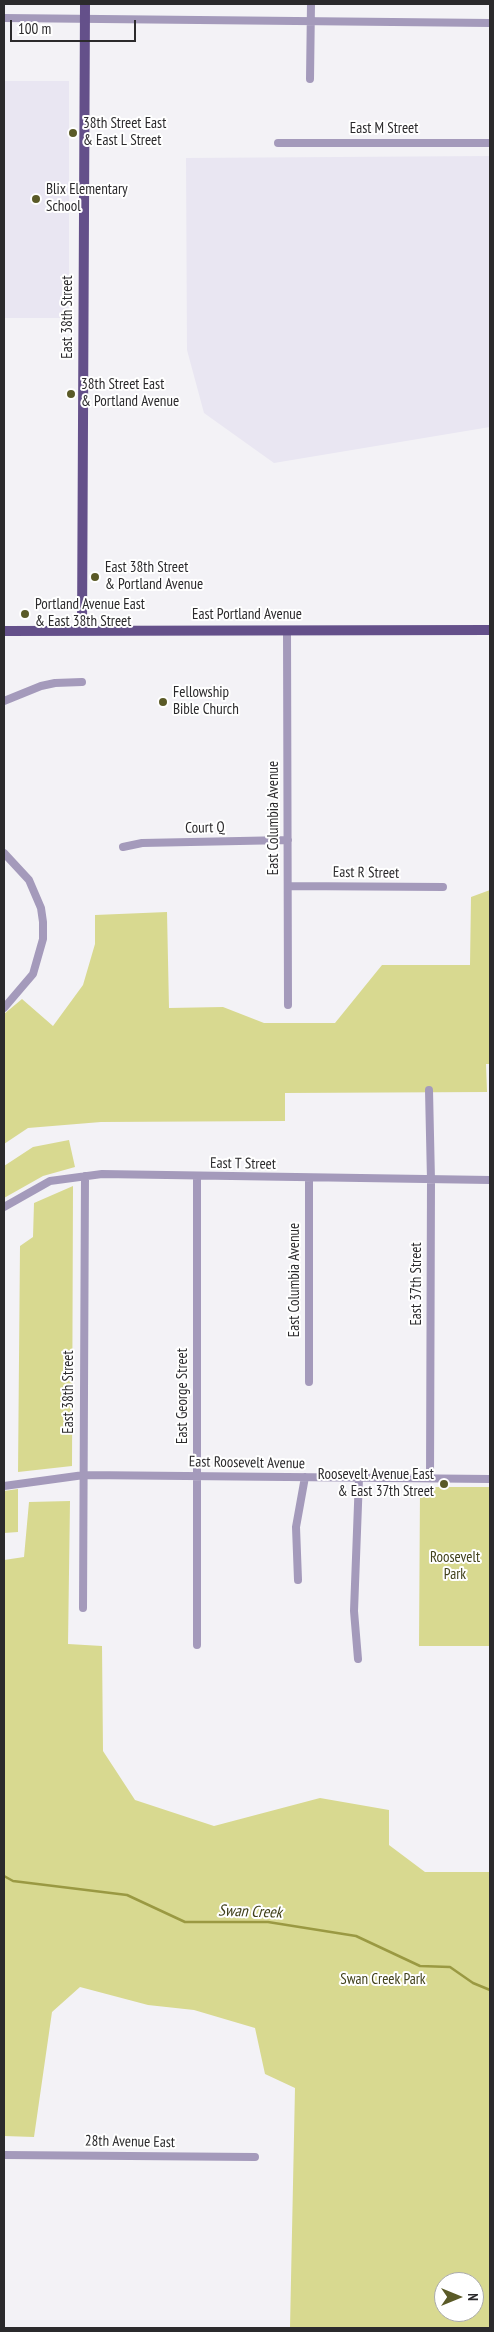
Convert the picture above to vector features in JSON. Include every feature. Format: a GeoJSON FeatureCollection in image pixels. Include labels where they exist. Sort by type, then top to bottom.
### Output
{"type":"FeatureCollection","features":[{"type":"Feature","properties":{"kind":"main road","name":"East 38th Street"},"geometry":{"type":"LineString","coordinates":[[82,631],[85,4]]}},
{"type":"Feature","properties":{"kind":"main road","name":"East Portland Avenue"},"geometry":{"type":"LineString","coordinates":[[4,631],[490,630]]}},
{"type":"Feature","properties":{"kind":"street"},"geometry":{"type":"LineString","coordinates":[[310,79],[311,4]]}},
{"type":"Feature","properties":{"kind":"street"},"geometry":{"type":"LineString","coordinates":[[4,18],[490,24]]}},
{"type":"Feature","properties":{"kind":"street","name":"East M Street"},"geometry":{"type":"LineString","coordinates":[[278,143],[490,143]]}},
{"type":"Feature","properties":{"kind":"street","name":"East Columbia Avenue"},"geometry":{"type":"LineString","coordinates":[[287,630],[288,1005]]}},
{"type":"Feature","properties":{"kind":"street"},"geometry":{"type":"LineString","coordinates":[[4,701],[41,686],[55,683],[82,682]]}},
{"type":"Feature","properties":{"kind":"street","name":"Court Q"},"geometry":{"type":"LineString","coordinates":[[123,848],[142,843],[288,840]]}},
{"type":"Feature","properties":{"kind":"street"},"geometry":{"type":"LineString","coordinates":[[4,853],[29,880],[36,893],[44,922],[44,939],[32,974],[4,1008]]}},
{"type":"Feature","properties":{"kind":"street","name":"East R Street"},"geometry":{"type":"LineString","coordinates":[[288,886],[444,887]]}},
{"type":"Feature","properties":{"kind":"street","name":"East 37th Street"},"geometry":{"type":"LineString","coordinates":[[429,1090],[431,1180],[430,1478]]}},
{"type":"Feature","properties":{"kind":"street","name":"East T Street"},"geometry":{"type":"LineString","coordinates":[[4,1207],[50,1181],[85,1176],[149,1173],[197,1177],[490,1180]]}},
{"type":"Feature","properties":{"kind":"street","name":"East 38th Street"},"geometry":{"type":"LineString","coordinates":[[83,1608],[85,1176]]}},
{"type":"Feature","properties":{"kind":"street","name":"East George Street"},"geometry":{"type":"LineString","coordinates":[[196,1645],[197,1177]]}},
{"type":"Feature","properties":{"kind":"street","name":"East Columbia Avenue"},"geometry":{"type":"LineString","coordinates":[[309,1179],[309,1382]]}},
{"type":"Feature","properties":{"kind":"street","name":"East Roosevelt Avenue"},"geometry":{"type":"LineString","coordinates":[[4,1486],[84,1475],[490,1479]]}},
{"type":"Feature","properties":{"kind":"street"},"geometry":{"type":"LineString","coordinates":[[298,1580],[296,1527],[305,1477]]}},
{"type":"Feature","properties":{"kind":"street"},"geometry":{"type":"LineString","coordinates":[[358,1659],[354,1611],[359,1478]]}},
{"type":"Feature","properties":{"kind":"street","name":"28th Avenue East"},"geometry":{"type":"LineString","coordinates":[[4,2155],[255,2157]]}},
{"type":"Feature","properties":{"kind":"shaded area","name":"Blix Elementary School"},"geometry":{"type":"Polygon","coordinates":[[[4,81],[69,81],[69,318],[4,318],[4,81]]]}},
{"type":"Feature","properties":{"kind":"shaded area"},"geometry":{"type":"Polygon","coordinates":[[[490,156],[490,427],[274,463],[204,413],[187,350],[186,158],[490,156]]]}},
{"type":"Feature","properties":{"kind":"green space"},"geometry":{"type":"Polygon","coordinates":[[[490,890],[490,1064],[486,1064],[487,1092],[285,1093],[285,1121],[101,1122],[28,1128],[4,1144],[4,1014],[22,999],[53,1026],[83,985],[95,944],[95,915],[167,912],[169,1008],[223,1007],[264,1023],[335,1023],[382,965],[470,965],[471,897],[490,890]]]}},
{"type":"Feature","properties":{"kind":"green space"},"geometry":{"type":"Polygon","coordinates":[[[69,1140],[75,1167],[43,1176],[4,1198],[4,1166],[33,1147],[69,1140]]]}},
{"type":"Feature","properties":{"kind":"green space"},"geometry":{"type":"Polygon","coordinates":[[[73,1186],[72,1466],[18,1472],[20,1246],[33,1237],[34,1203],[73,1186]]]}},
{"type":"Feature","properties":{"kind":"green space","name":"Roosevelt Park"},"geometry":{"type":"Polygon","coordinates":[[[420,1487],[490,1487],[490,1646],[419,1646],[420,1487]]]}},
{"type":"Feature","properties":{"kind":"green space"},"geometry":{"type":"Polygon","coordinates":[[[18,1489],[18,1532],[4,1533],[4,1491],[18,1489]]]}},
{"type":"Feature","properties":{"kind":"green space","name":"Swan Creek Park"},"geometry":{"type":"Polygon","coordinates":[[[70,1501],[68,1644],[102,1646],[103,1751],[135,1800],[214,1826],[320,1798],[389,1810],[389,1845],[425,1872],[490,1872],[490,2328],[290,2328],[295,2088],[265,2074],[255,2028],[194,2010],[148,2005],[80,1987],[52,2012],[34,2137],[4,2136],[4,1560],[24,1557],[29,1502],[70,1501]]]}},
{"type":"Feature","properties":{"kind":"waterway","name":"Swan Creek"},"geometry":{"type":"LineString","coordinates":[[4,1876],[13,1881],[127,1895],[185,1922],[268,1922],[356,1936],[420,1966],[450,1967],[473,1983],[490,1990]]}},
{"type":"Feature","properties":{"kind":"place","name":"38th Street East & East L Street"},"geometry":{"type":"Point","coordinates":[73,133]}},
{"type":"Feature","properties":{"kind":"place","name":"Blix Elementary School"},"geometry":{"type":"Point","coordinates":[36,199]}},
{"type":"Feature","properties":{"kind":"place","name":"38th Street East & Portland Avenue"},"geometry":{"type":"Point","coordinates":[71,394]}},
{"type":"Feature","properties":{"kind":"place","name":"East 38th Street & Portland Avenue"},"geometry":{"type":"Point","coordinates":[95,577]}},
{"type":"Feature","properties":{"kind":"place","name":"Portland Avenue East & East 38th Street"},"geometry":{"type":"Point","coordinates":[25,614]}},
{"type":"Feature","properties":{"kind":"place","name":"Fellowship Bible Church"},"geometry":{"type":"Point","coordinates":[163,702]}},
{"type":"Feature","properties":{"kind":"place","name":"Roosevelt Avenue East & East 37th Street"},"geometry":{"type":"Point","coordinates":[444,1484]}}]}
